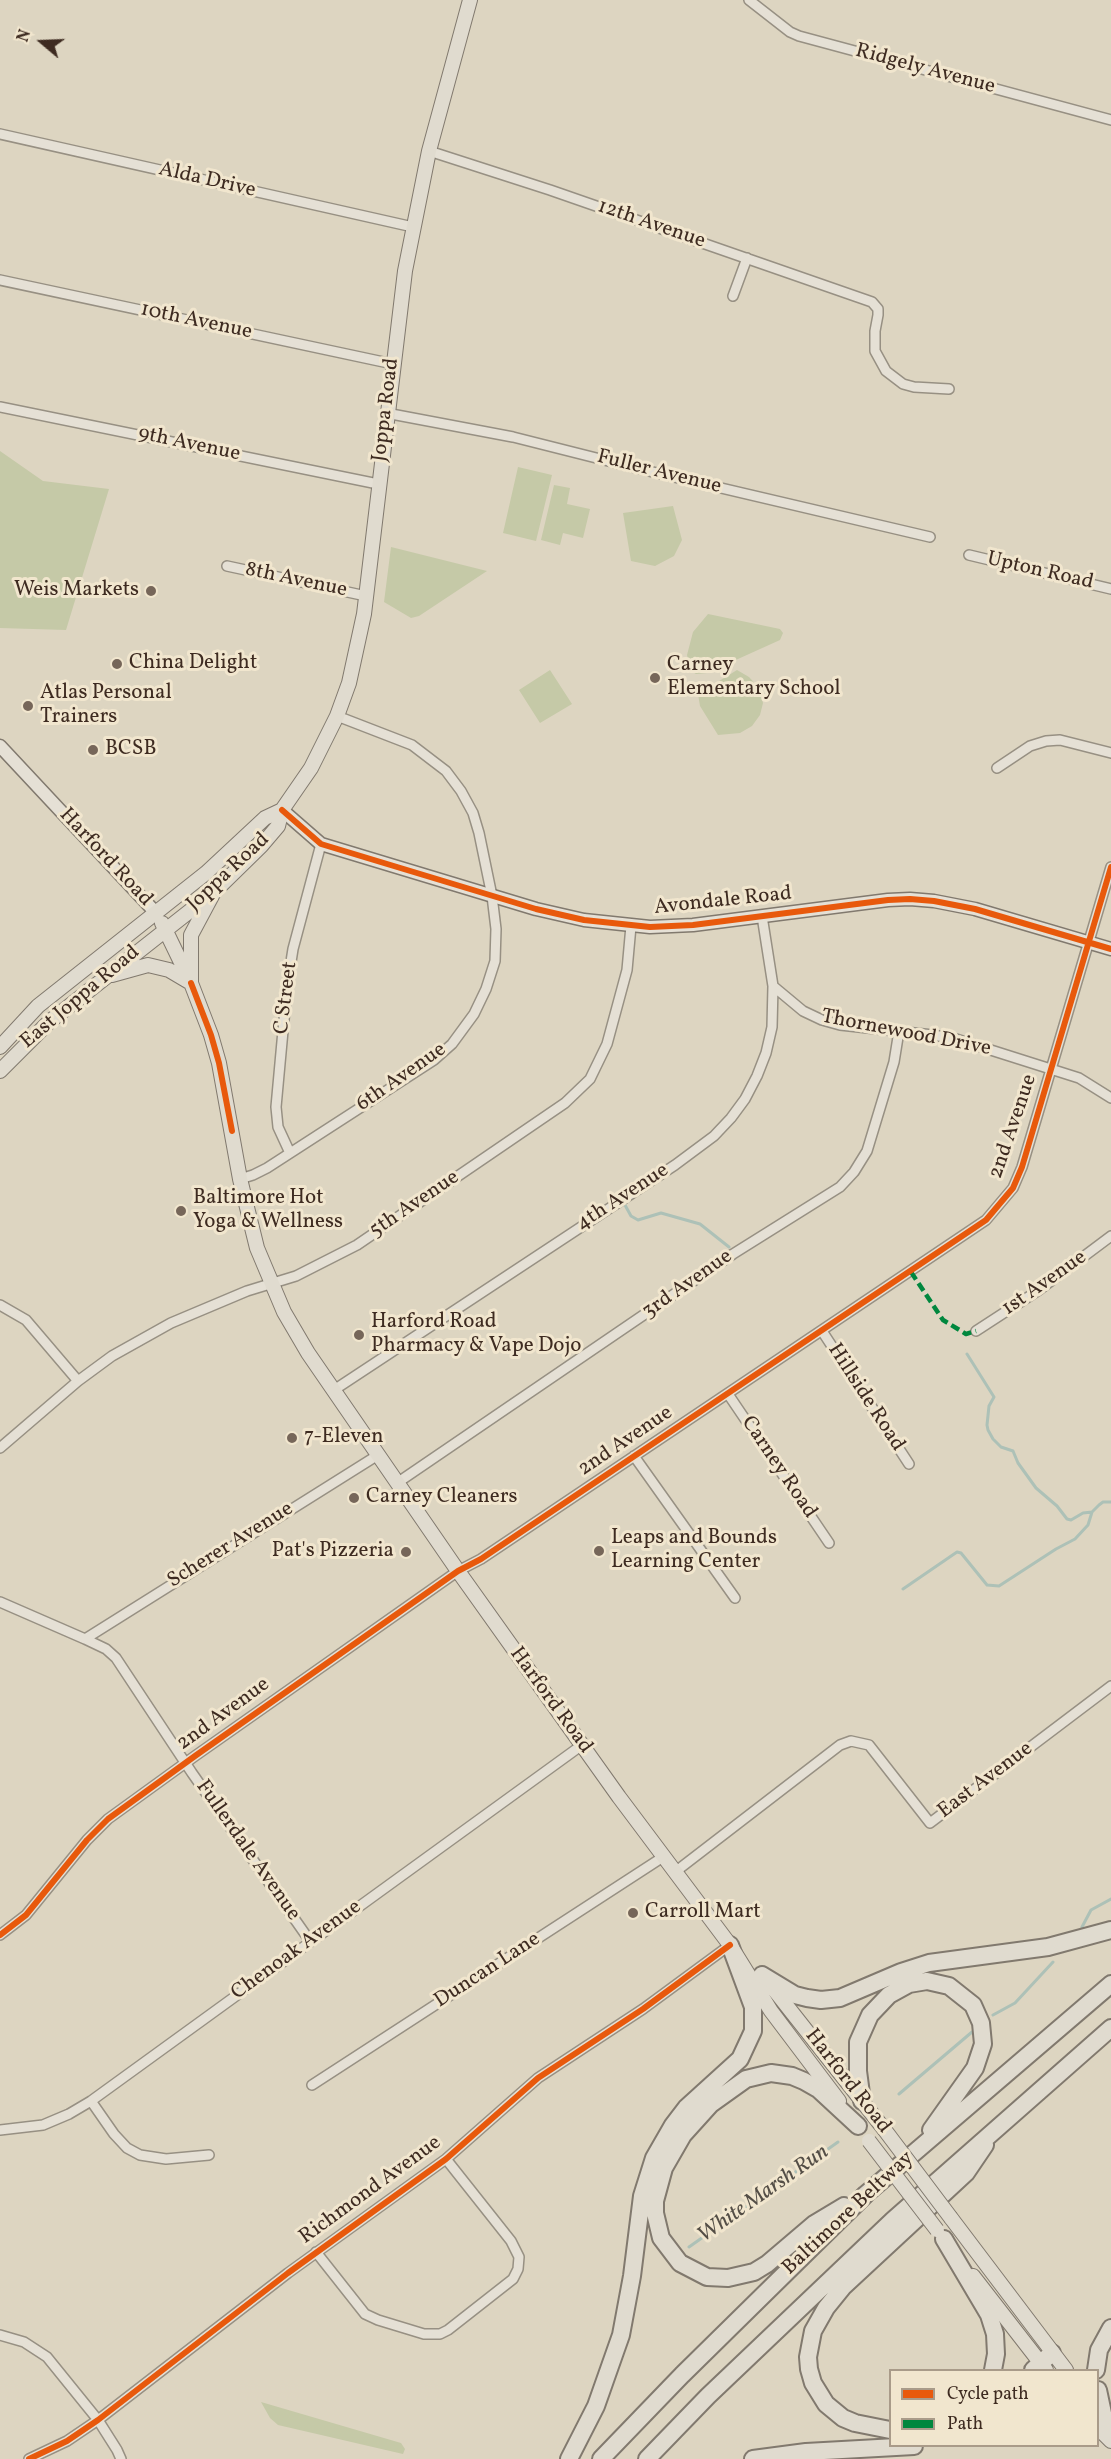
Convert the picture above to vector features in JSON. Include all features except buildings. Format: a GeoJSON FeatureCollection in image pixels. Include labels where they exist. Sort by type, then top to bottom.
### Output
{"type":"FeatureCollection","features":[{"type":"Feature","properties":{"kind":"highway"},"geometry":{"type":"LineString","coordinates":[[762,1975],[795,1995],[821,2000],[840,1998],[901,1972],[929,1963],[1048,1947],[1111,1930]]}},
{"type":"Feature","properties":{"kind":"highway"},"geometry":{"type":"LineString","coordinates":[[569,2459],[596,2406],[621,2335],[632,2276],[642,2196],[654,2158],[686,2108],[740,2059],[753,2031],[753,2007],[730,1945]]}},
{"type":"Feature","properties":{"kind":"highway"},"geometry":{"type":"LineString","coordinates":[[862,2101],[858,2071],[858,2042],[870,2015],[879,2004],[901,1988],[927,1981],[949,1986],[967,1999],[981,2023],[982,2052],[975,2068],[916,2151]]}},
{"type":"Feature","properties":{"kind":"highway","name":"Baltimore Beltway"},"geometry":{"type":"LineString","coordinates":[[601,2459],[682,2375],[866,2194],[1111,1984]]}},
{"type":"Feature","properties":{"kind":"highway","name":"Baltimore Beltway"},"geometry":{"type":"LineString","coordinates":[[647,2459],[708,2396],[893,2220],[1111,2028]]}},
{"type":"Feature","properties":{"kind":"highway"},"geometry":{"type":"LineString","coordinates":[[858,2126],[818,2089],[804,2081],[792,2076],[771,2073],[746,2079],[711,2104],[683,2134],[664,2168],[655,2201],[655,2213],[661,2238],[680,2263],[707,2277],[728,2278],[754,2272],[767,2264],[814,2224],[866,2194]]}},
{"type":"Feature","properties":{"kind":"highway"},"geometry":{"type":"LineString","coordinates":[[889,2430],[855,2423],[843,2418],[826,2404],[813,2383],[809,2369],[808,2357],[813,2331],[826,2308],[843,2287],[966,2173],[1000,2124]]}},
{"type":"Feature","properties":{"kind":"highway"},"geometry":{"type":"LineString","coordinates":[[941,2234],[989,2315],[995,2334],[996,2354],[993,2369]]}},
{"type":"Feature","properties":{"kind":"highway"},"geometry":{"type":"LineString","coordinates":[[1095,2369],[1100,2350],[1111,2328]]}},
{"type":"Feature","properties":{"kind":"highway"},"geometry":{"type":"LineString","coordinates":[[1099,2395],[1107,2435]]}},
{"type":"Feature","properties":{"kind":"highway"},"geometry":{"type":"LineString","coordinates":[[753,2459],[806,2452],[889,2447]]}},
{"type":"Feature","properties":{"kind":"main road","name":"Joppa Road"},"geometry":{"type":"LineString","coordinates":[[165,929],[214,892],[278,826],[282,810],[311,768],[337,716],[356,655],[366,596],[386,413],[413,227],[429,150],[470,0]]}},
{"type":"Feature","properties":{"kind":"main road","name":"Joppa Road"},"geometry":{"type":"LineString","coordinates":[[156,913],[206,873],[265,818],[282,810]]}},
{"type":"Feature","properties":{"kind":"main road"},"geometry":{"type":"LineString","coordinates":[[191,983],[191,934],[214,892]]}},
{"type":"Feature","properties":{"kind":"main road","name":"Harford Road"},"geometry":{"type":"LineString","coordinates":[[156,913],[191,983],[219,1063],[240,1179],[257,1248],[271,1285],[295,1332],[458,1571],[663,1857],[730,1945],[771,2011],[1043,2364],[1062,2369]]}},
{"type":"Feature","properties":{"kind":"main road","name":"East Joppa Road"},"geometry":{"type":"LineString","coordinates":[[0,1047],[38,1006],[156,913]]}},
{"type":"Feature","properties":{"kind":"main road","name":"East Joppa Road"},"geometry":{"type":"LineString","coordinates":[[0,1071],[35,1034],[165,929]]}},
{"type":"Feature","properties":{"kind":"main road"},"geometry":{"type":"LineString","coordinates":[[98,981],[123,971],[148,965],[169,970],[191,983]]}},
{"type":"Feature","properties":{"kind":"main road","name":"Harford Road"},"geometry":{"type":"LineString","coordinates":[[730,1945],[762,1975],[951,2218],[1043,2364]]}},
{"type":"Feature","properties":{"kind":"main road"},"geometry":{"type":"LineString","coordinates":[[1099,2418],[1107,2435]]}},
{"type":"Feature","properties":{"kind":"street","name":"Ridgely Avenue"},"geometry":{"type":"LineString","coordinates":[[749,0],[790,32],[807,39],[1111,120]]}},
{"type":"Feature","properties":{"kind":"street","name":"Alda Drive"},"geometry":{"type":"LineString","coordinates":[[0,134],[413,227]]}},
{"type":"Feature","properties":{"kind":"street","name":"12th Avenue"},"geometry":{"type":"LineString","coordinates":[[429,150],[872,302],[878,309],[875,351],[886,371],[903,384],[949,389]]}},
{"type":"Feature","properties":{"kind":"street"},"geometry":{"type":"LineString","coordinates":[[733,296],[747,258]]}},
{"type":"Feature","properties":{"kind":"street","name":"10th Avenue"},"geometry":{"type":"LineString","coordinates":[[0,280],[393,364]]}},
{"type":"Feature","properties":{"kind":"street","name":"9th Avenue"},"geometry":{"type":"LineString","coordinates":[[0,407],[378,484]]}},
{"type":"Feature","properties":{"kind":"street","name":"Fuller Avenue"},"geometry":{"type":"LineString","coordinates":[[386,413],[513,437],[930,537]]}},
{"type":"Feature","properties":{"kind":"street","name":"Upton Road"},"geometry":{"type":"LineString","coordinates":[[969,555],[1111,589]]}},
{"type":"Feature","properties":{"kind":"street","name":"8th Avenue"},"geometry":{"type":"LineString","coordinates":[[227,566],[366,596]]}},
{"type":"Feature","properties":{"kind":"street","name":"6th Avenue"},"geometry":{"type":"LineString","coordinates":[[240,1179],[253,1175],[290,1153],[434,1060],[463,1030],[481,1001],[495,961],[496,929],[492,896],[473,813],[454,780],[412,745],[337,716]]}},
{"type":"Feature","properties":{"kind":"street"},"geometry":{"type":"LineString","coordinates":[[997,768],[1029,746],[1046,741],[1060,740],[1111,753]]}},
{"type":"Feature","properties":{"kind":"street","name":"Harford Road"},"geometry":{"type":"LineString","coordinates":[[0,746],[156,913]]}},
{"type":"Feature","properties":{"kind":"street","name":"Avondale Road"},"geometry":{"type":"LineString","coordinates":[[282,810],[321,844],[559,915],[631,926],[693,925],[888,900],[934,901],[975,909],[1111,949]]}},
{"type":"Feature","properties":{"kind":"street","name":"C Street"},"geometry":{"type":"LineString","coordinates":[[290,1153],[280,1132],[276,1107],[287,987],[293,949],[321,844]]}},
{"type":"Feature","properties":{"kind":"street","name":"2nd Avenue"},"geometry":{"type":"LineString","coordinates":[[0,1935],[34,1907],[87,1840],[108,1819],[185,1763],[458,1571],[481,1559],[986,1220],[1002,1204],[1013,1188],[1022,1167],[1111,867]]}},
{"type":"Feature","properties":{"kind":"street","name":"4th Avenue"},"geometry":{"type":"LineString","coordinates":[[334,1390],[714,1136],[745,1099],[766,1053],[772,1027],[774,986],[762,916]]}},
{"type":"Feature","properties":{"kind":"street","name":"5th Avenue"},"geometry":{"type":"LineString","coordinates":[[0,1448],[78,1381],[112,1356],[171,1323],[247,1291],[296,1276],[357,1245],[536,1124],[577,1093],[590,1079],[607,1044],[627,970],[631,926]]}},
{"type":"Feature","properties":{"kind":"street","name":"Thornewood Drive"},"geometry":{"type":"LineString","coordinates":[[774,986],[786,999],[817,1019],[840,1025],[956,1040],[1079,1078],[1111,1098]]}},
{"type":"Feature","properties":{"kind":"street","name":"3rd Avenue"},"geometry":{"type":"LineString","coordinates":[[398,1483],[733,1254],[840,1187],[854,1172],[867,1150],[894,1062],[899,1031]]}},
{"type":"Feature","properties":{"kind":"street","name":"1st Avenue"},"geometry":{"type":"LineString","coordinates":[[976,1331],[1039,1290],[1111,1236]]}},
{"type":"Feature","properties":{"kind":"street"},"geometry":{"type":"LineString","coordinates":[[0,1305],[26,1320],[78,1381]]}},
{"type":"Feature","properties":{"kind":"street","name":"Hillside Road"},"geometry":{"type":"LineString","coordinates":[[822,1331],[909,1464]]}},
{"type":"Feature","properties":{"kind":"street","name":"Carney Road"},"geometry":{"type":"LineString","coordinates":[[728,1394],[829,1542]]}},
{"type":"Feature","properties":{"kind":"street","name":"Scherer Avenue"},"geometry":{"type":"LineString","coordinates":[[85,1639],[378,1455]]}},
{"type":"Feature","properties":{"kind":"street"},"geometry":{"type":"LineString","coordinates":[[634,1456],[735,1598]]}},
{"type":"Feature","properties":{"kind":"street","name":"Fullerdale Avenue"},"geometry":{"type":"LineString","coordinates":[[0,1605],[85,1639],[106,1649],[116,1658],[185,1763],[310,1941]]}},
{"type":"Feature","properties":{"kind":"street","name":"East Avenue"},"geometry":{"type":"LineString","coordinates":[[675,1872],[840,1745],[851,1741],[870,1745],[930,1823],[1111,1686]]}},
{"type":"Feature","properties":{"kind":"street","name":"Chenoak Avenue"},"geometry":{"type":"LineString","coordinates":[[0,2130],[44,2125],[91,2101],[582,1745]]}},
{"type":"Feature","properties":{"kind":"street","name":"Duncan Lane"},"geometry":{"type":"LineString","coordinates":[[312,2085],[663,1857]]}},
{"type":"Feature","properties":{"kind":"street","name":"Richmond Avenue"},"geometry":{"type":"LineString","coordinates":[[29,2459],[67,2441],[98,2420],[316,2252],[446,2159],[538,2078],[643,2009],[730,1945]]}},
{"type":"Feature","properties":{"kind":"street"},"geometry":{"type":"LineString","coordinates":[[91,2101],[114,2134],[128,2148],[140,2155],[166,2159],[209,2155]]}},
{"type":"Feature","properties":{"kind":"street"},"geometry":{"type":"LineString","coordinates":[[316,2252],[365,2314],[423,2334],[440,2334],[448,2330],[513,2279],[518,2269],[519,2257],[511,2241],[446,2159]]}},
{"type":"Feature","properties":{"kind":"street"},"geometry":{"type":"LineString","coordinates":[[0,2334],[24,2342],[47,2357],[98,2420],[117,2450],[120,2459]]}},
{"type":"Feature","properties":{"kind":"green space"},"geometry":{"type":"Polygon","coordinates":[[[0,451],[43,481],[109,489],[66,630],[0,628],[0,451]]]}},
{"type":"Feature","properties":{"kind":"green space"},"geometry":{"type":"Polygon","coordinates":[[[518,467],[552,475],[536,541],[503,533],[518,467]]]}},
{"type":"Feature","properties":{"kind":"green space"},"geometry":{"type":"Polygon","coordinates":[[[554,485],[570,488],[567,504],[590,509],[583,538],[563,533],[560,545],[541,540],[554,485]]]}},
{"type":"Feature","properties":{"kind":"green space"},"geometry":{"type":"Polygon","coordinates":[[[673,506],[682,540],[674,556],[655,566],[631,561],[623,513],[673,506]]]}},
{"type":"Feature","properties":{"kind":"green space"},"geometry":{"type":"Polygon","coordinates":[[[391,547],[487,571],[419,616],[411,618],[384,602],[391,547]]]}},
{"type":"Feature","properties":{"kind":"green space"},"geometry":{"type":"Polygon","coordinates":[[[708,614],[780,629],[783,633],[780,640],[707,673],[696,674],[691,671],[687,655],[693,632],[708,614]]]}},
{"type":"Feature","properties":{"kind":"green space"},"geometry":{"type":"Polygon","coordinates":[[[550,670],[572,704],[540,723],[519,690],[550,670]]]}},
{"type":"Feature","properties":{"kind":"green space"},"geometry":{"type":"Polygon","coordinates":[[[737,670],[749,677],[759,688],[763,703],[760,715],[752,726],[740,733],[718,735],[700,706],[698,694],[737,670]]]}},
{"type":"Feature","properties":{"kind":"green space"},"geometry":{"type":"Polygon","coordinates":[[[261,2402],[401,2443],[405,2449],[403,2454],[278,2425],[270,2418],[261,2402]]]}},
{"type":"Feature","properties":{"kind":"waterway"},"geometry":{"type":"LineString","coordinates":[[625,1205],[631,1216],[638,1220],[661,1213],[700,1224],[729,1247]]}},
{"type":"Feature","properties":{"kind":"waterway"},"geometry":{"type":"LineString","coordinates":[[967,1354],[994,1397],[989,1406],[987,1425],[993,1439],[1001,1447],[1013,1451],[1018,1463],[1036,1488],[1057,1506],[1067,1519],[1071,1520],[1083,1513],[1092,1512]]}},
{"type":"Feature","properties":{"kind":"waterway"},"geometry":{"type":"LineString","coordinates":[[903,1589],[957,1552],[961,1553],[987,1585],[999,1586],[1075,1539],[1088,1525],[1092,1512],[1103,1502],[1111,1502]]}},
{"type":"Feature","properties":{"kind":"waterway","name":"White Marsh Run"},"geometry":{"type":"LineString","coordinates":[[1082,1927],[1091,1910],[1111,1899]]}},
{"type":"Feature","properties":{"kind":"waterway","name":"White Marsh Run"},"geometry":{"type":"LineString","coordinates":[[993,2015],[1015,2003],[1053,1962]]}},
{"type":"Feature","properties":{"kind":"waterway","name":"White Marsh Run"},"geometry":{"type":"LineString","coordinates":[[899,2094],[972,2032]]}},
{"type":"Feature","properties":{"kind":"waterway","name":"White Marsh Run"},"geometry":{"type":"LineString","coordinates":[[689,2247],[838,2142]]}},
{"type":"Feature","properties":{"kind":"marked path"},"geometry":{"type":"LineString","coordinates":[[911,1272],[943,1320],[966,1334],[976,1331]]}},
{"type":"Feature","properties":{"kind":"cycle path"},"geometry":{"type":"LineString","coordinates":[[282,810],[321,844],[536,909],[584,920],[650,927],[693,925],[910,899],[975,909],[1111,949]]}},
{"type":"Feature","properties":{"kind":"cycle path"},"geometry":{"type":"LineString","coordinates":[[0,1935],[26,1915],[87,1840],[108,1819],[458,1571],[481,1559],[986,1220],[1013,1188],[1022,1167],[1111,867]]}},
{"type":"Feature","properties":{"kind":"cycle path"},"geometry":{"type":"LineString","coordinates":[[191,983],[219,1063],[232,1131]]}},
{"type":"Feature","properties":{"kind":"cycle path"},"geometry":{"type":"LineString","coordinates":[[29,2459],[67,2441],[98,2420],[288,2273],[446,2159],[538,2078],[643,2009],[730,1945]]}},
{"type":"Feature","properties":{"kind":"place","name":"Weis Markets"},"geometry":{"type":"Point","coordinates":[151,591]}},
{"type":"Feature","properties":{"kind":"place","name":"China Delight"},"geometry":{"type":"Point","coordinates":[117,664]}},
{"type":"Feature","properties":{"kind":"place","name":"Carney Elementary School"},"geometry":{"type":"Point","coordinates":[655,678]}},
{"type":"Feature","properties":{"kind":"place","name":"Atlas Personal Trainers"},"geometry":{"type":"Point","coordinates":[28,706]}},
{"type":"Feature","properties":{"kind":"place","name":"BCSB"},"geometry":{"type":"Point","coordinates":[93,750]}},
{"type":"Feature","properties":{"kind":"place","name":"Baltimore Hot Yoga & Wellness"},"geometry":{"type":"Point","coordinates":[181,1211]}},
{"type":"Feature","properties":{"kind":"place","name":"Harford Road Pharmacy & Vape Dojo"},"geometry":{"type":"Point","coordinates":[359,1335]}},
{"type":"Feature","properties":{"kind":"place","name":"7-Eleven"},"geometry":{"type":"Point","coordinates":[292,1438]}},
{"type":"Feature","properties":{"kind":"place","name":"Carney Cleaners"},"geometry":{"type":"Point","coordinates":[354,1498]}},
{"type":"Feature","properties":{"kind":"place","name":"Leaps and Bounds Learning Center"},"geometry":{"type":"Point","coordinates":[599,1551]}},
{"type":"Feature","properties":{"kind":"place","name":"Pat's Pizzeria"},"geometry":{"type":"Point","coordinates":[406,1552]}},
{"type":"Feature","properties":{"kind":"place","name":"Carroll Mart"},"geometry":{"type":"Point","coordinates":[633,1913]}}]}
